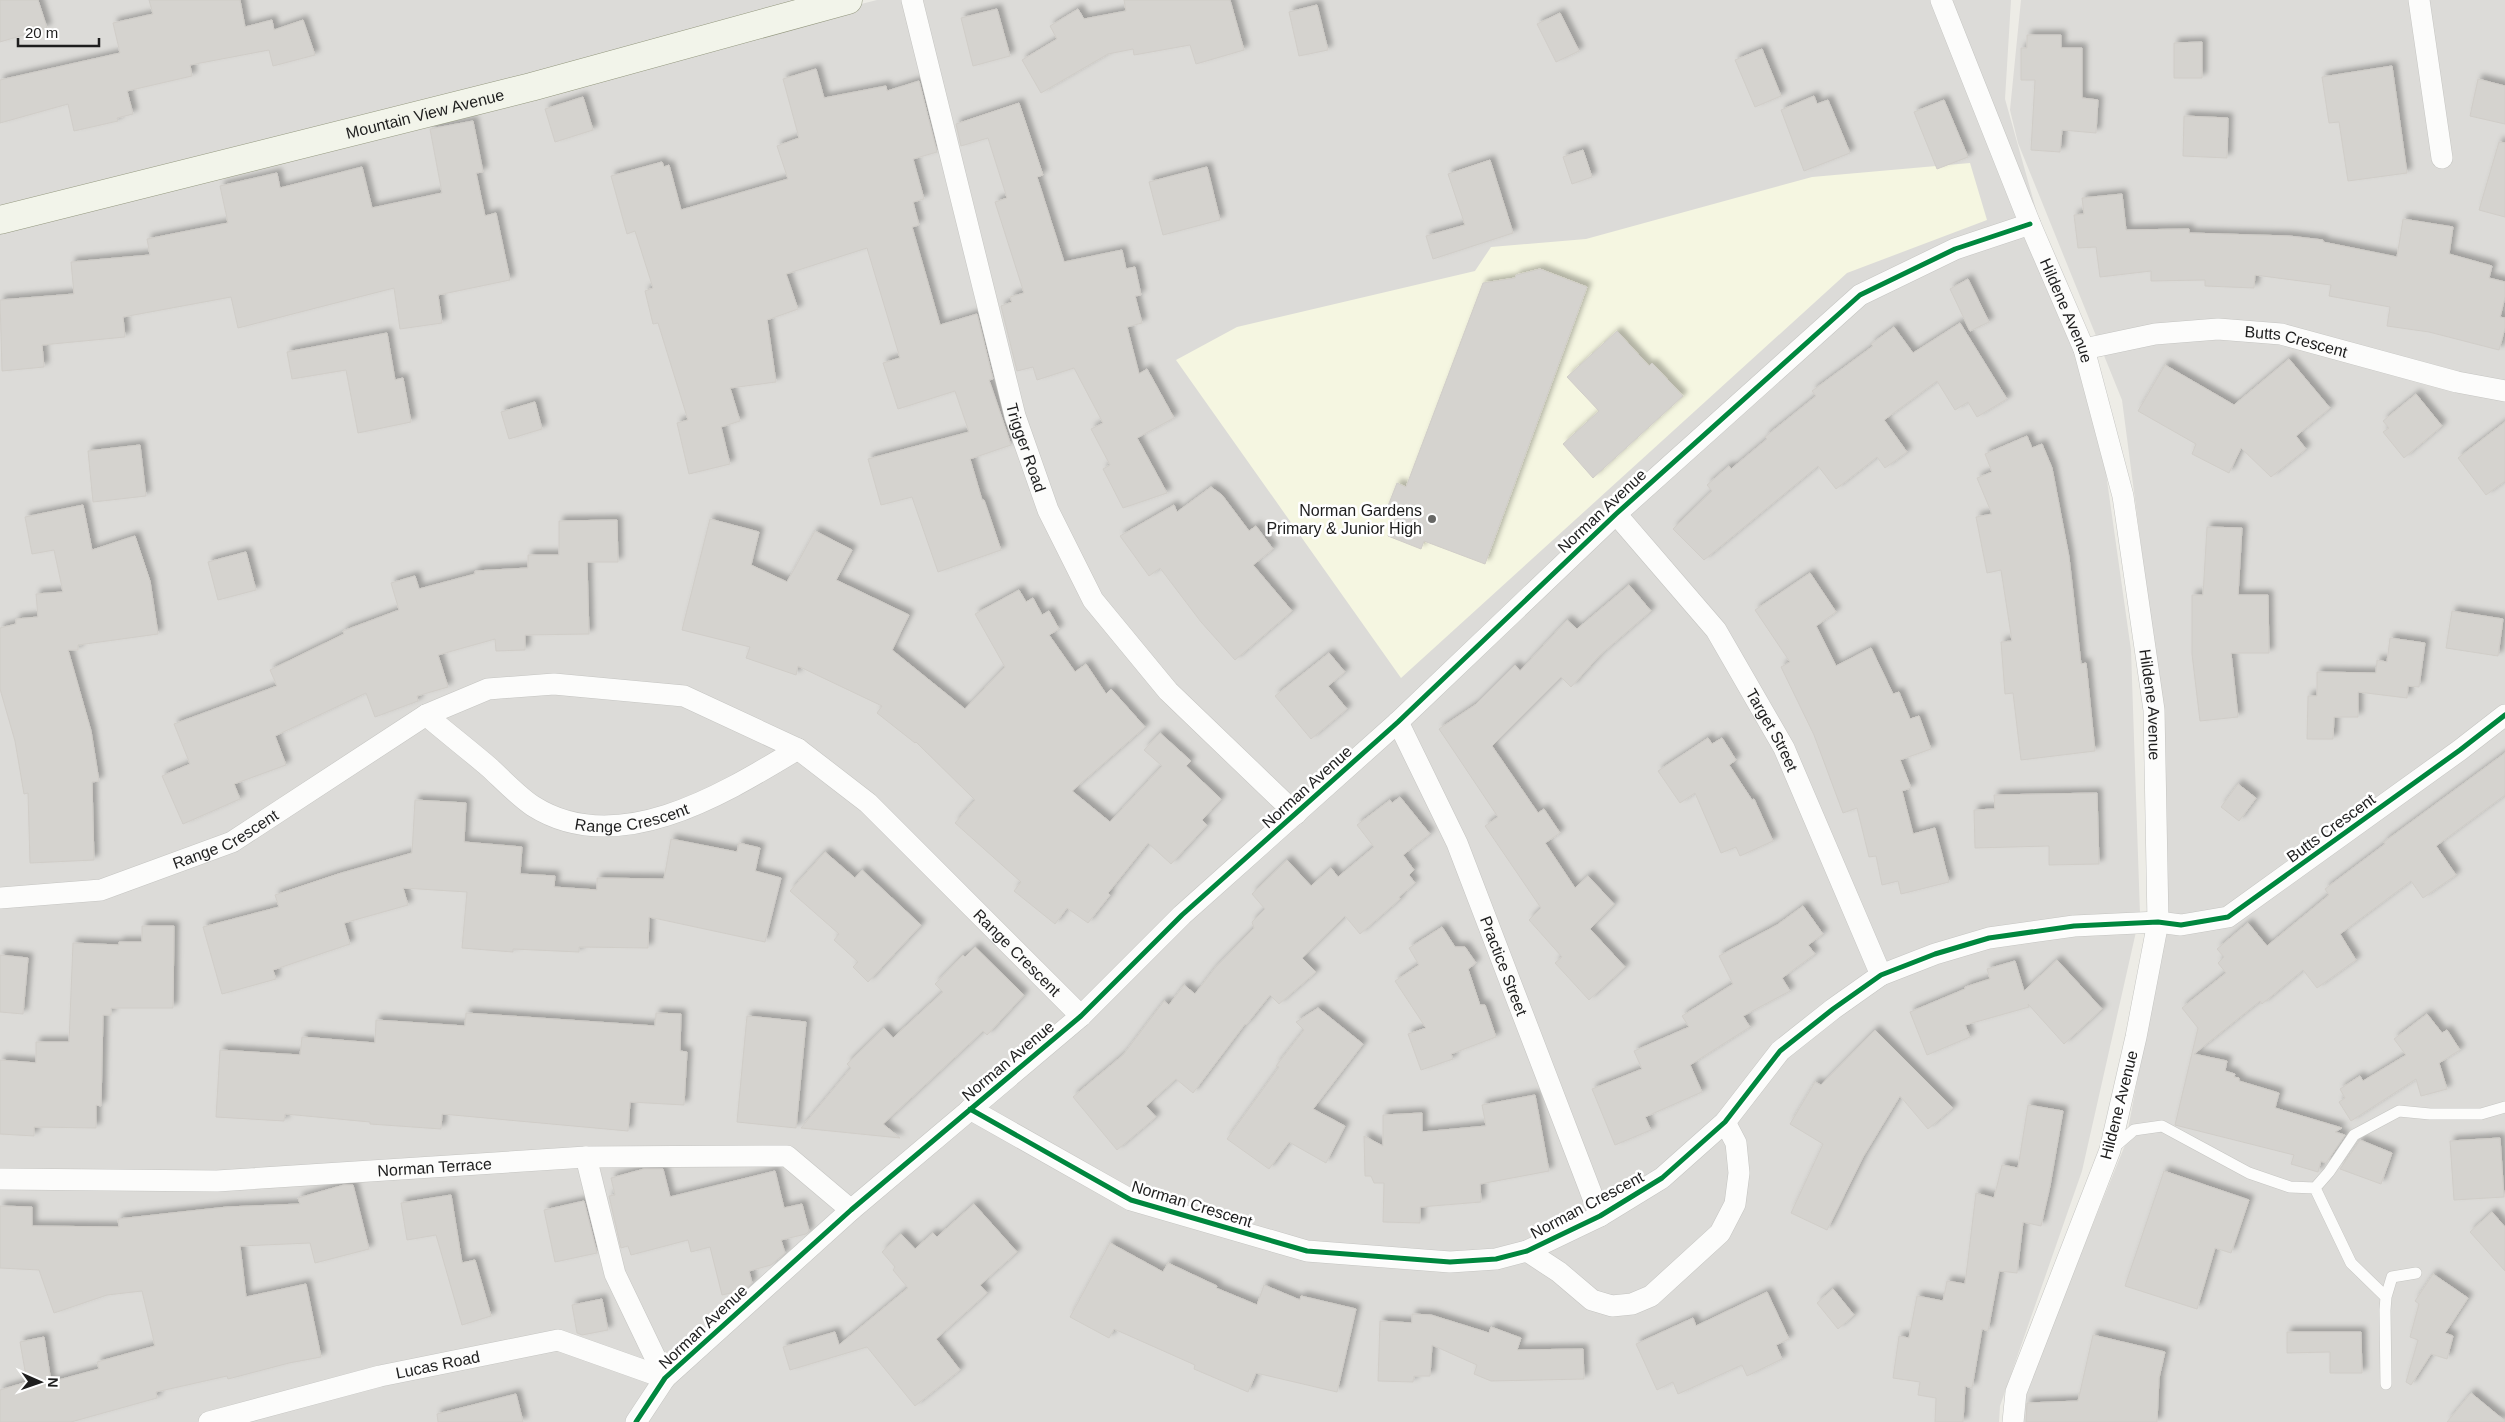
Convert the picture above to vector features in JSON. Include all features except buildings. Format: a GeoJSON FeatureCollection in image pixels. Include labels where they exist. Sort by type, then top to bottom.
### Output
{"type":"FeatureCollection","features":[{"type":"Feature","properties":{"kind":"main road","name":"Mountain View Avenue"},"geometry":{"type":"LineString","coordinates":[[0,220],[531,87],[848,0]]}},
{"type":"Feature","properties":{"kind":"street","name":"Trigger Road"},"geometry":{"type":"LineString","coordinates":[[912,0],[1015,416],[1048,510],[1093,600],[1168,691],[1296,814]]}},
{"type":"Feature","properties":{"kind":"street","name":"Hildene Avenue"},"geometry":{"type":"LineString","coordinates":[[1941,0],[2030,224],[2084,349],[2123,496],[2154,710],[2158,922],[2136,1038],[2110,1150],[2016,1392],[2013,1422]]}},
{"type":"Feature","properties":{"kind":"street"},"geometry":{"type":"LineString","coordinates":[[2419,0],[2442,158]]}},
{"type":"Feature","properties":{"kind":"street","name":"Norman Avenue"},"geometry":{"type":"LineString","coordinates":[[636,1422],[665,1378],[851,1210],[1081,1016],[1182,915],[1398,722],[1616,514],[1860,296],[1955,249],[2030,224]]}},
{"type":"Feature","properties":{"kind":"street","name":"Butts Crescent"},"geometry":{"type":"LineString","coordinates":[[2084,349],[2155,334],[2218,329],[2281,334],[2457,382],[2505,391]]}},
{"type":"Feature","properties":{"kind":"street","name":"Target Street"},"geometry":{"type":"LineString","coordinates":[[1616,514],[1716,630],[1784,748],[1882,975]]}},
{"type":"Feature","properties":{"kind":"street","name":"Range Crescent"},"geometry":{"type":"LineString","coordinates":[[0,898],[101,890],[232,842],[426,715],[488,688],[554,684],[684,696],[798,749],[868,803],[1081,1016]]}},
{"type":"Feature","properties":{"kind":"street","name":"Range Crescent"},"geometry":{"type":"LineString","coordinates":[[426,715],[533,806],[562,820],[601,826],[633,824],[694,806],[733,789],[798,749]]}},
{"type":"Feature","properties":{"kind":"street","name":"Butts Crescent"},"geometry":{"type":"LineString","coordinates":[[2158,922],[2180,925],[2228,917],[2452,756],[2505,715]]}},
{"type":"Feature","properties":{"kind":"street","name":"Practice Street"},"geometry":{"type":"LineString","coordinates":[[1398,722],[1457,843],[1600,1216]]}},
{"type":"Feature","properties":{"kind":"street","name":"Norman Crescent"},"geometry":{"type":"LineString","coordinates":[[970,1109],[1131,1200],[1307,1251],[1450,1262],[1496,1259],[1527,1251],[1600,1216],[1662,1178],[1724,1122],[1780,1051],[1833,1009],[1882,975],[1935,954],[1989,938],[2074,926],[2158,922]]}},
{"type":"Feature","properties":{"kind":"street","name":"Norman Crescent"},"geometry":{"type":"LineString","coordinates":[[1527,1251],[1559,1272],[1592,1300],[1612,1306],[1632,1304],[1651,1296],[1720,1233],[1735,1204],[1739,1173],[1736,1143],[1724,1122]]}},
{"type":"Feature","properties":{"kind":"street","name":"Norman Terrace"},"geometry":{"type":"LineString","coordinates":[[0,1179],[217,1182],[586,1157],[787,1156],[851,1210]]}},
{"type":"Feature","properties":{"kind":"street"},"geometry":{"type":"LineString","coordinates":[[586,1157],[615,1274],[665,1378]]}},
{"type":"Feature","properties":{"kind":"street","name":"Lucas Road"},"geometry":{"type":"LineString","coordinates":[[209,1422],[380,1376],[558,1340],[665,1378]]}},
{"type":"Feature","properties":{"kind":"lane"},"geometry":{"type":"LineString","coordinates":[[2315,1188],[2329,1172],[2354,1135],[2400,1111],[2430,1114],[2481,1114],[2505,1107]]}},
{"type":"Feature","properties":{"kind":"lane"},"geometry":{"type":"LineString","coordinates":[[2110,1150],[2134,1130],[2162,1126],[2249,1173],[2290,1187],[2315,1188]]}},
{"type":"Feature","properties":{"kind":"lane"},"geometry":{"type":"LineString","coordinates":[[2315,1188],[2352,1263],[2386,1297]]}},
{"type":"Feature","properties":{"kind":"lane"},"geometry":{"type":"LineString","coordinates":[[2386,1384],[2386,1297],[2392,1277],[2416,1273]]}},
{"type":"Feature","properties":{"kind":"shaded area"},"geometry":{"type":"Polygon","coordinates":[[[0,0],[848,0],[564,79],[877,0],[2011,0],[2005,99],[2102,445],[2131,650],[2140,914],[2082,1171],[2000,1406],[1999,1422],[0,1422],[0,0]]]}},
{"type":"Feature","properties":{"kind":"shaded area"},"geometry":{"type":"Polygon","coordinates":[[[2021,0],[2505,0],[2505,1422],[2018,1422],[2024,1394],[2125,1145],[2166,928],[2163,713],[2122,400],[2018,143],[2010,110],[2021,0]]]}},
{"type":"Feature","properties":{"kind":"shaded area","name":"Norman Gardens Primary & Junior High"},"geometry":{"type":"Polygon","coordinates":[[[1970,163],[1987,220],[1847,273],[1401,678],[1176,360],[1237,327],[1475,271],[1491,247],[1586,239],[1812,177],[1970,163]]]}},
{"type":"Feature","properties":{"kind":"cycle path"},"geometry":{"type":"LineString","coordinates":[[636,1422],[665,1378],[851,1210],[1081,1016],[1182,915],[1398,722],[1616,514],[1860,295],[1955,249],[2030,224]]}},
{"type":"Feature","properties":{"kind":"cycle path"},"geometry":{"type":"LineString","coordinates":[[970,1109],[1131,1200],[1307,1251],[1450,1262],[1496,1259],[1527,1251],[1600,1216],[1662,1178],[1725,1122],[1780,1051],[1833,1009],[1881,975],[1935,954],[1989,938],[2074,926],[2158,922],[2181,925],[2228,917],[2460,750],[2505,715]]}},
{"type":"Feature","properties":{"kind":"place","name":"Norman Gardens Primary & Junior High"},"geometry":{"type":"Point","coordinates":[1432,519]}}]}
